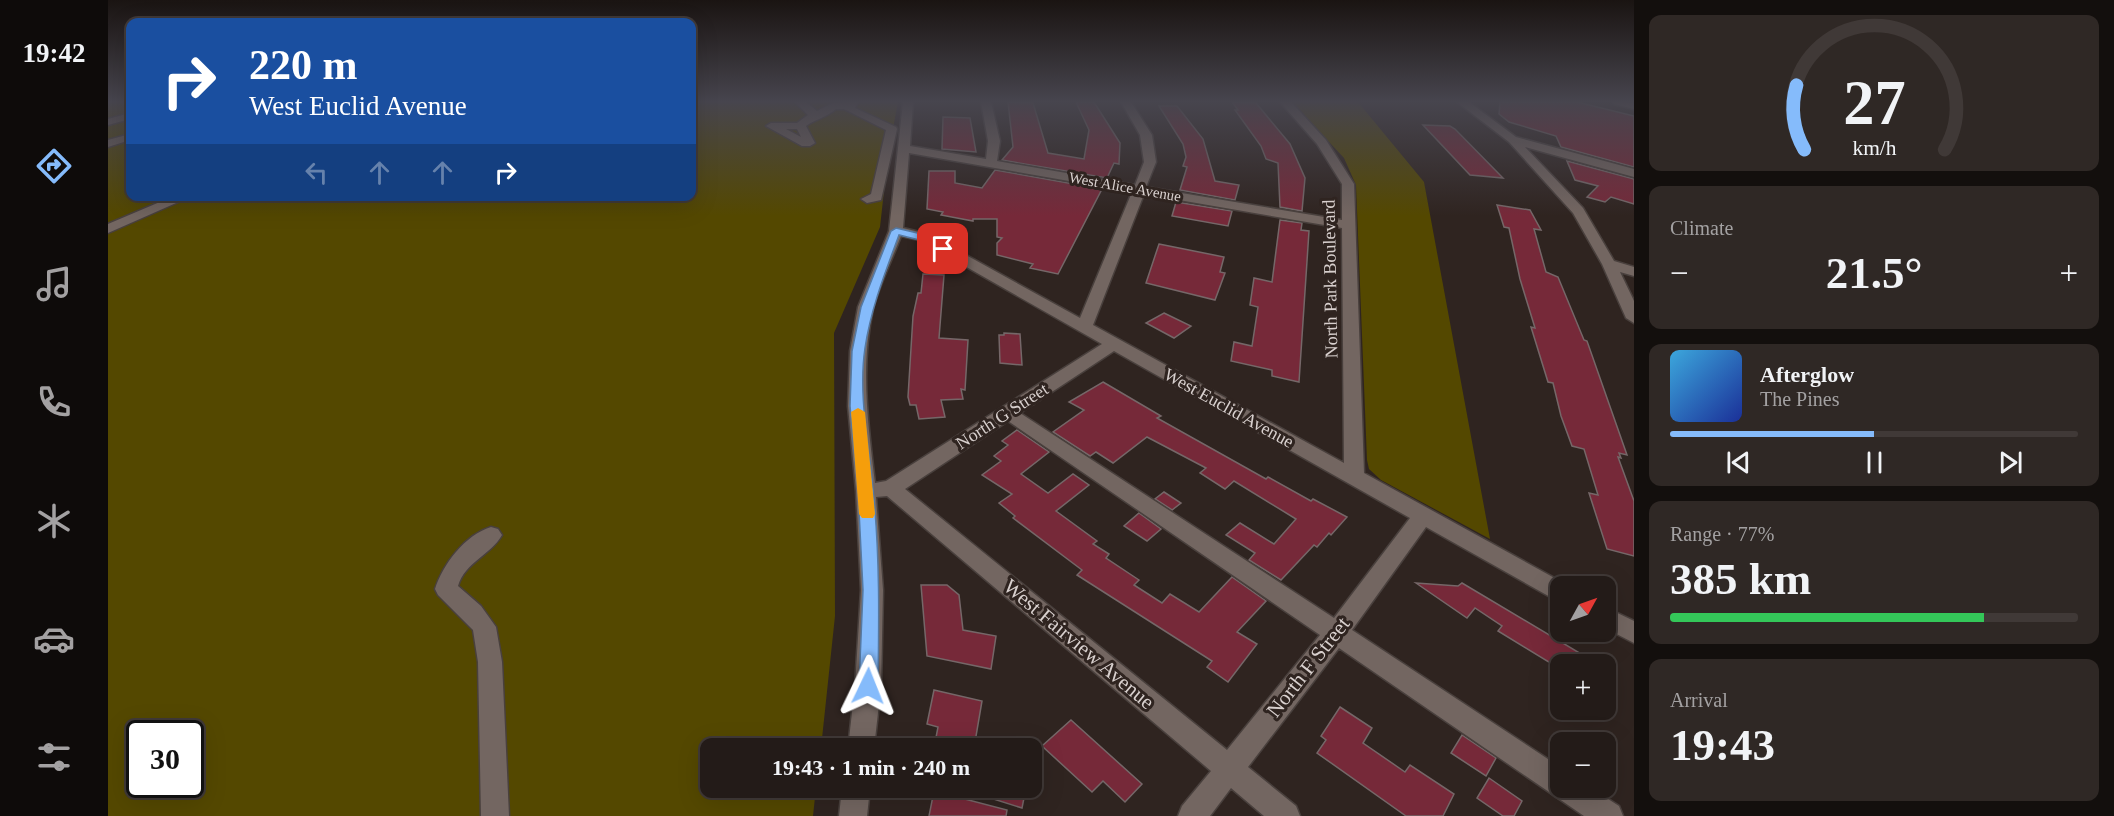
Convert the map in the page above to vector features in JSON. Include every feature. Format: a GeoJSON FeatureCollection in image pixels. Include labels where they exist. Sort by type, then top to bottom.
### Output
{"type":"FeatureCollection","features":[{"type":"Feature","properties":{"kind":"street"},"geometry":{"type":"LineString","coordinates":[[867,199],[878,197],[890,140]]}},
{"type":"Feature","properties":{"kind":"street"},"geometry":{"type":"LineString","coordinates":[[862,738],[868,686],[872,590],[866,491],[857,406],[858,351],[866,307],[896,231],[903,140]]}},
{"type":"Feature","properties":{"kind":"street"},"geometry":{"type":"LineString","coordinates":[[991,163],[994,140]]}},
{"type":"Feature","properties":{"kind":"street"},"geometry":{"type":"LineString","coordinates":[[1084,328],[1150,162],[1147,140]]}},
{"type":"Feature","properties":{"kind":"street","name":"North Park Boulevard"},"geometry":{"type":"LineString","coordinates":[[1320,140],[1348,184],[1347,225],[1354,478]]}},
{"type":"Feature","properties":{"kind":"street"},"geometry":{"type":"LineString","coordinates":[[1513,140],[1634,173]]}},
{"type":"Feature","properties":{"kind":"street"},"geometry":{"type":"LineString","coordinates":[[1513,140],[1578,211],[1609,264],[1634,318]]}},
{"type":"Feature","properties":{"kind":"street","name":"West Alice Avenue"},"geometry":{"type":"LineString","coordinates":[[902,148],[1347,225]]}},
{"type":"Feature","properties":{"kind":"street"},"geometry":{"type":"LineString","coordinates":[[108,229],[174,201]]}},
{"type":"Feature","properties":{"kind":"street","name":"West Euclid Avenue"},"geometry":{"type":"LineString","coordinates":[[896,231],[922,237],[1550,586]]}},
{"type":"Feature","properties":{"kind":"street"},"geometry":{"type":"LineString","coordinates":[[1609,264],[1634,272]]}},
{"type":"Feature","properties":{"kind":"street","name":"North G Street"},"geometry":{"type":"LineString","coordinates":[[891,488],[1114,344]]}},
{"type":"Feature","properties":{"kind":"street"},"geometry":{"type":"LineString","coordinates":[[1008,412],[1550,776]]}},
{"type":"Feature","properties":{"kind":"street"},"geometry":{"type":"LineString","coordinates":[[866,491],[891,488]]}},
{"type":"Feature","properties":{"kind":"street","name":"West Fairview Avenue"},"geometry":{"type":"LineString","coordinates":[[891,488],[1286,816]]}},
{"type":"Feature","properties":{"kind":"street","name":"North F Street"},"geometry":{"type":"LineString","coordinates":[[1192,816],[1337,632],[1423,516]]}},
{"type":"Feature","properties":{"kind":"street"},"geometry":{"type":"LineString","coordinates":[[490,535],[465,556],[449,577],[446,590],[473,613],[483,627],[490,662],[495,816]]}},
{"type":"Feature","properties":{"kind":"street"},"geometry":{"type":"LineString","coordinates":[[1616,623],[1634,633]]}},
{"type":"Feature","properties":{"kind":"street"},"geometry":{"type":"LineString","coordinates":[[853,816],[855,798]]}},
{"type":"Feature","properties":{"kind":"street"},"geometry":{"type":"LineString","coordinates":[[1582,798],[1609,816]]}},
{"type":"Feature","properties":{"kind":"shaded area"},"geometry":{"type":"Polygon","coordinates":[[[108,140],[126,140],[126,201],[696,201],[696,140],[891,140],[880,227],[834,333],[835,616],[822,738],[700,738],[700,798],[815,798],[813,816],[108,816],[108,140]]]}},
{"type":"Feature","properties":{"kind":"shaded area"},"geometry":{"type":"Polygon","coordinates":[[[1327,140],[1389,140],[1424,182],[1490,539],[1381,480],[1369,469],[1356,185],[1344,158],[1327,140]]]}},
{"type":"Feature","properties":{"kind":"building"},"geometry":{"type":"Polygon","coordinates":[[[942,140],[974,140],[976,152],[942,149],[942,140]]]}},
{"type":"Feature","properties":{"kind":"building"},"geometry":{"type":"Polygon","coordinates":[[[1012,140],[1044,140],[1048,153],[1084,159],[1087,140],[1118,140],[1119,164],[1114,163],[1107,178],[1002,160],[1013,147],[1012,140]]]}},
{"type":"Feature","properties":{"kind":"building"},"geometry":{"type":"Polygon","coordinates":[[[1181,140],[1203,140],[1215,181],[1239,185],[1235,200],[1180,190],[1187,167],[1183,166],[1186,157],[1181,140]]]}},
{"type":"Feature","properties":{"kind":"building"},"geometry":{"type":"Polygon","coordinates":[[[1257,140],[1287,140],[1290,144],[1305,178],[1302,211],[1280,207],[1278,163],[1266,159],[1257,140]]]}},
{"type":"Feature","properties":{"kind":"building"},"geometry":{"type":"Polygon","coordinates":[[[1437,140],[1466,140],[1503,178],[1470,175],[1437,140]]]}},
{"type":"Feature","properties":{"kind":"building"},"geometry":{"type":"Polygon","coordinates":[[[1558,140],[1634,140],[1634,167],[1561,147],[1558,140]]]}},
{"type":"Feature","properties":{"kind":"building"},"geometry":{"type":"Polygon","coordinates":[[[1567,161],[1634,179],[1634,204],[1611,197],[1605,202],[1587,197],[1598,186],[1575,180],[1567,161]]]}},
{"type":"Feature","properties":{"kind":"building"},"geometry":{"type":"Polygon","coordinates":[[[995,170],[1102,189],[1058,274],[1030,268],[1033,264],[997,255],[997,243],[1002,238],[997,237],[997,219],[973,219],[973,221],[941,215],[943,212],[927,209],[929,171],[955,171],[955,183],[982,188],[995,170]]]}},
{"type":"Feature","properties":{"kind":"building"},"geometry":{"type":"Polygon","coordinates":[[[1176,202],[1232,211],[1228,226],[1172,216],[1176,202]]]}},
{"type":"Feature","properties":{"kind":"building"},"geometry":{"type":"Polygon","coordinates":[[[1497,205],[1530,210],[1541,230],[1534,229],[1546,272],[1558,277],[1584,340],[1587,341],[1627,455],[1619,453],[1621,458],[1618,457],[1634,501],[1634,556],[1607,549],[1589,493],[1598,495],[1584,449],[1572,446],[1561,416],[1553,383],[1548,382],[1531,327],[1535,328],[1520,279],[1509,228],[1504,227],[1497,205]]]}},
{"type":"Feature","properties":{"kind":"building"},"geometry":{"type":"Polygon","coordinates":[[[1280,220],[1302,223],[1301,230],[1309,231],[1299,382],[1272,376],[1272,370],[1231,361],[1234,342],[1252,346],[1258,307],[1250,305],[1254,278],[1272,282],[1280,220]]]}},
{"type":"Feature","properties":{"kind":"building"},"geometry":{"type":"Polygon","coordinates":[[[1159,244],[1224,257],[1220,272],[1225,273],[1215,300],[1146,283],[1159,244]]]}},
{"type":"Feature","properties":{"kind":"building"},"geometry":{"type":"Polygon","coordinates":[[[923,274],[944,275],[939,338],[968,340],[965,390],[961,389],[963,399],[941,400],[945,417],[919,419],[916,405],[910,405],[908,397],[913,316],[918,293],[921,293],[923,274]]]}},
{"type":"Feature","properties":{"kind":"building"},"geometry":{"type":"Polygon","coordinates":[[[1164,313],[1191,326],[1174,338],[1146,323],[1164,313]]]}},
{"type":"Feature","properties":{"kind":"building"},"geometry":{"type":"Polygon","coordinates":[[[1004,333],[1020,334],[1022,365],[1000,363],[999,335],[1004,335],[1004,333]]]}},
{"type":"Feature","properties":{"kind":"building"},"geometry":{"type":"Polygon","coordinates":[[[1103,382],[1161,416],[1157,418],[1266,479],[1268,477],[1311,501],[1313,499],[1347,517],[1317,547],[1314,545],[1281,580],[1249,560],[1255,553],[1226,535],[1240,523],[1274,544],[1296,519],[1234,481],[1225,489],[1200,473],[1206,468],[1147,437],[1113,463],[1096,452],[1090,456],[1053,432],[1084,410],[1069,402],[1103,382]]]}},
{"type":"Feature","properties":{"kind":"building"},"geometry":{"type":"Polygon","coordinates":[[[1017,430],[1049,452],[1021,474],[1048,493],[1073,474],[1089,485],[1056,511],[1097,541],[1093,544],[1109,554],[1106,558],[1139,580],[1134,585],[1162,603],[1170,594],[1199,612],[1232,577],[1266,601],[1237,632],[1257,644],[1228,682],[1207,667],[1212,661],[1077,575],[1082,570],[1013,518],[1015,516],[999,503],[1012,494],[982,475],[1001,461],[994,456],[1008,445],[1002,441],[1017,430]]]}},
{"type":"Feature","properties":{"kind":"building"},"geometry":{"type":"Polygon","coordinates":[[[1164,492],[1181,503],[1172,510],[1155,499],[1164,492]]]}},
{"type":"Feature","properties":{"kind":"building"},"geometry":{"type":"Polygon","coordinates":[[[1139,513],[1161,529],[1147,541],[1124,526],[1139,513]]]}},
{"type":"Feature","properties":{"kind":"building"},"geometry":{"type":"Polygon","coordinates":[[[1416,583],[1458,586],[1462,583],[1550,635],[1550,642],[1561,642],[1581,654],[1550,654],[1550,663],[1498,631],[1502,626],[1475,608],[1467,618],[1416,583]]]}},
{"type":"Feature","properties":{"kind":"building"},"geometry":{"type":"Polygon","coordinates":[[[921,585],[947,585],[959,595],[963,630],[996,636],[991,669],[927,656],[921,585]]]}},
{"type":"Feature","properties":{"kind":"building"},"geometry":{"type":"Polygon","coordinates":[[[934,690],[982,701],[976,738],[936,738],[938,727],[927,724],[934,690]]]}},
{"type":"Feature","properties":{"kind":"building"},"geometry":{"type":"Polygon","coordinates":[[[1340,707],[1372,728],[1363,743],[1405,772],[1410,765],[1454,794],[1443,816],[1406,816],[1317,753],[1326,740],[1321,736],[1340,707]]]}},
{"type":"Feature","properties":{"kind":"building"},"geometry":{"type":"Polygon","coordinates":[[[1071,720],[1142,784],[1125,802],[1103,781],[1092,792],[1042,746],[1071,720]]]}},
{"type":"Feature","properties":{"kind":"building"},"geometry":{"type":"Polygon","coordinates":[[[1462,735],[1496,758],[1486,776],[1451,753],[1462,735]]]}},
{"type":"Feature","properties":{"kind":"building"},"geometry":{"type":"Polygon","coordinates":[[[1489,778],[1522,801],[1514,816],[1503,816],[1477,798],[1489,778]]]}},
{"type":"Feature","properties":{"kind":"building"},"geometry":{"type":"Polygon","coordinates":[[[933,798],[961,798],[1007,810],[1006,816],[929,816],[933,798]]]}},
{"type":"Feature","properties":{"kind":"building"},"geometry":{"type":"Polygon","coordinates":[[[990,798],[1024,798],[1022,808],[990,798]]]}},
{"type":"Feature","properties":{"kind":"slow traffic"},"geometry":{"type":"LineString","coordinates":[[858,412],[867,514]]}},
{"type":"Feature","properties":{"kind":"route"},"geometry":{"type":"LineString","coordinates":[[868,686],[872,590],[866,491],[857,406],[858,351],[866,307],[896,231],[922,237],[943,249]]}}]}
